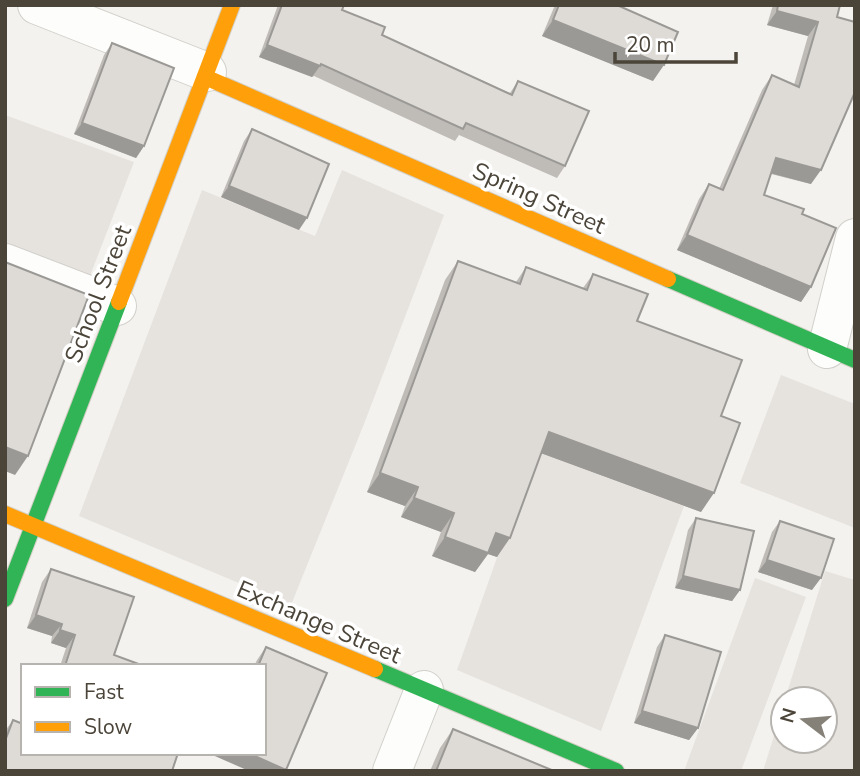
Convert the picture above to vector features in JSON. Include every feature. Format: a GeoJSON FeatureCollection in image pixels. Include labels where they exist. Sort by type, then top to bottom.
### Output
{"type":"FeatureCollection","features":[{"type":"Feature","properties":{"kind":"street"},"geometry":{"type":"LineString","coordinates":[[37,5],[206,74]]}},
{"type":"Feature","properties":{"kind":"street","name":"School Street"},"geometry":{"type":"LineString","coordinates":[[5,599],[232,5]]}},
{"type":"Feature","properties":{"kind":"street","name":"Spring Street"},"geometry":{"type":"LineString","coordinates":[[206,74],[841,354]]}},
{"type":"Feature","properties":{"kind":"street"},"geometry":{"type":"LineString","coordinates":[[841,354],[855,238]]}},
{"type":"Feature","properties":{"kind":"street"},"geometry":{"type":"LineString","coordinates":[[5,263],[117,306]]}},
{"type":"Feature","properties":{"kind":"street","name":"Exchange Street"},"geometry":{"type":"LineString","coordinates":[[5,514],[616,771]]}},
{"type":"Feature","properties":{"kind":"street"},"geometry":{"type":"LineString","coordinates":[[392,771],[424,690]]}},
{"type":"Feature","properties":{"kind":"shaded area"},"geometry":{"type":"Polygon","coordinates":[[[5,115],[134,162],[88,281],[5,249],[5,115]]]}},
{"type":"Feature","properties":{"kind":"shaded area"},"geometry":{"type":"Polygon","coordinates":[[[342,170],[444,215],[291,605],[79,516],[202,190],[315,236],[342,170]]]}},
{"type":"Feature","properties":{"kind":"shaded area"},"geometry":{"type":"Polygon","coordinates":[[[781,375],[855,404],[855,528],[740,483],[781,375]]]}},
{"type":"Feature","properties":{"kind":"shaded area"},"geometry":{"type":"Polygon","coordinates":[[[535,451],[684,506],[601,731],[457,670],[535,451]]]}},
{"type":"Feature","properties":{"kind":"shaded area"},"geometry":{"type":"Polygon","coordinates":[[[825,571],[855,580],[855,771],[763,771],[769,752],[769,755],[839,755],[839,685],[789,685],[825,571]]]}},
{"type":"Feature","properties":{"kind":"shaded area"},"geometry":{"type":"Polygon","coordinates":[[[755,578],[806,597],[773,685],[769,685],[769,696],[741,771],[684,771],[755,578]]]}},
{"type":"Feature","properties":{"kind":"building"},"geometry":{"type":"Polygon","coordinates":[[[282,5],[344,5],[342,10],[385,27],[382,35],[512,95],[518,81],[589,111],[565,166],[466,123],[463,129],[321,64],[320,66],[267,45],[282,5]]]}},
{"type":"Feature","properties":{"kind":"building"},"geometry":{"type":"Polygon","coordinates":[[[559,5],[617,5],[678,32],[664,65],[553,20],[559,5]]]}},
{"type":"Feature","properties":{"kind":"building"},"geometry":{"type":"Polygon","coordinates":[[[778,5],[840,5],[837,17],[855,22],[855,92],[821,170],[776,158],[764,195],[804,209],[802,214],[836,228],[811,287],[687,235],[709,184],[723,190],[772,75],[799,87],[818,22],[777,11],[778,5]]]}},
{"type":"Feature","properties":{"kind":"building"},"geometry":{"type":"Polygon","coordinates":[[[112,43],[174,68],[144,146],[82,123],[112,43]]]}},
{"type":"Feature","properties":{"kind":"building"},"geometry":{"type":"Polygon","coordinates":[[[252,129],[329,164],[307,218],[229,186],[252,129]]]}},
{"type":"Feature","properties":{"kind":"building"},"geometry":{"type":"Polygon","coordinates":[[[458,261],[520,284],[526,267],[587,290],[593,274],[648,294],[637,321],[742,360],[721,416],[740,423],[714,493],[549,432],[510,538],[496,533],[488,553],[445,537],[454,513],[414,498],[418,487],[380,473],[458,261]]]}},
{"type":"Feature","properties":{"kind":"building"},"geometry":{"type":"Polygon","coordinates":[[[5,262],[89,295],[28,456],[5,447],[5,262]]]}},
{"type":"Feature","properties":{"kind":"building"},"geometry":{"type":"Polygon","coordinates":[[[696,518],[754,531],[740,590],[683,576],[696,518]]]}},
{"type":"Feature","properties":{"kind":"building"},"geometry":{"type":"Polygon","coordinates":[[[780,521],[834,539],[821,578],[767,560],[780,521]]]}},
{"type":"Feature","properties":{"kind":"building"},"geometry":{"type":"Polygon","coordinates":[[[51,569],[134,597],[114,655],[139,664],[66,664],[75,635],[60,630],[62,624],[36,615],[51,569]]]}},
{"type":"Feature","properties":{"kind":"building"},"geometry":{"type":"Polygon","coordinates":[[[665,635],[721,652],[698,728],[642,711],[665,635]]]}},
{"type":"Feature","properties":{"kind":"building"},"geometry":{"type":"Polygon","coordinates":[[[266,647],[327,673],[286,770],[252,755],[266,755],[266,664],[259,664],[266,647]]]}},
{"type":"Feature","properties":{"kind":"building"},"geometry":{"type":"Polygon","coordinates":[[[13,720],[21,723],[21,755],[177,755],[172,771],[5,771],[5,741],[13,720]]]}},
{"type":"Feature","properties":{"kind":"building"},"geometry":{"type":"Polygon","coordinates":[[[453,729],[554,771],[436,771],[453,729]]]}},
{"type":"Feature","properties":{"kind":"traffic: fast"},"geometry":{"type":"LineString","coordinates":[[668,279],[855,360]]}},
{"type":"Feature","properties":{"kind":"traffic: fast"},"geometry":{"type":"LineString","coordinates":[[5,599],[119,302]]}},
{"type":"Feature","properties":{"kind":"traffic: fast"},"geometry":{"type":"LineString","coordinates":[[375,669],[616,771]]}},
{"type":"Feature","properties":{"kind":"traffic: slow"},"geometry":{"type":"LineString","coordinates":[[119,302],[232,5]]}},
{"type":"Feature","properties":{"kind":"traffic: slow"},"geometry":{"type":"LineString","coordinates":[[205,77],[668,279]]}},
{"type":"Feature","properties":{"kind":"traffic: slow"},"geometry":{"type":"LineString","coordinates":[[5,514],[375,669]]}}]}
